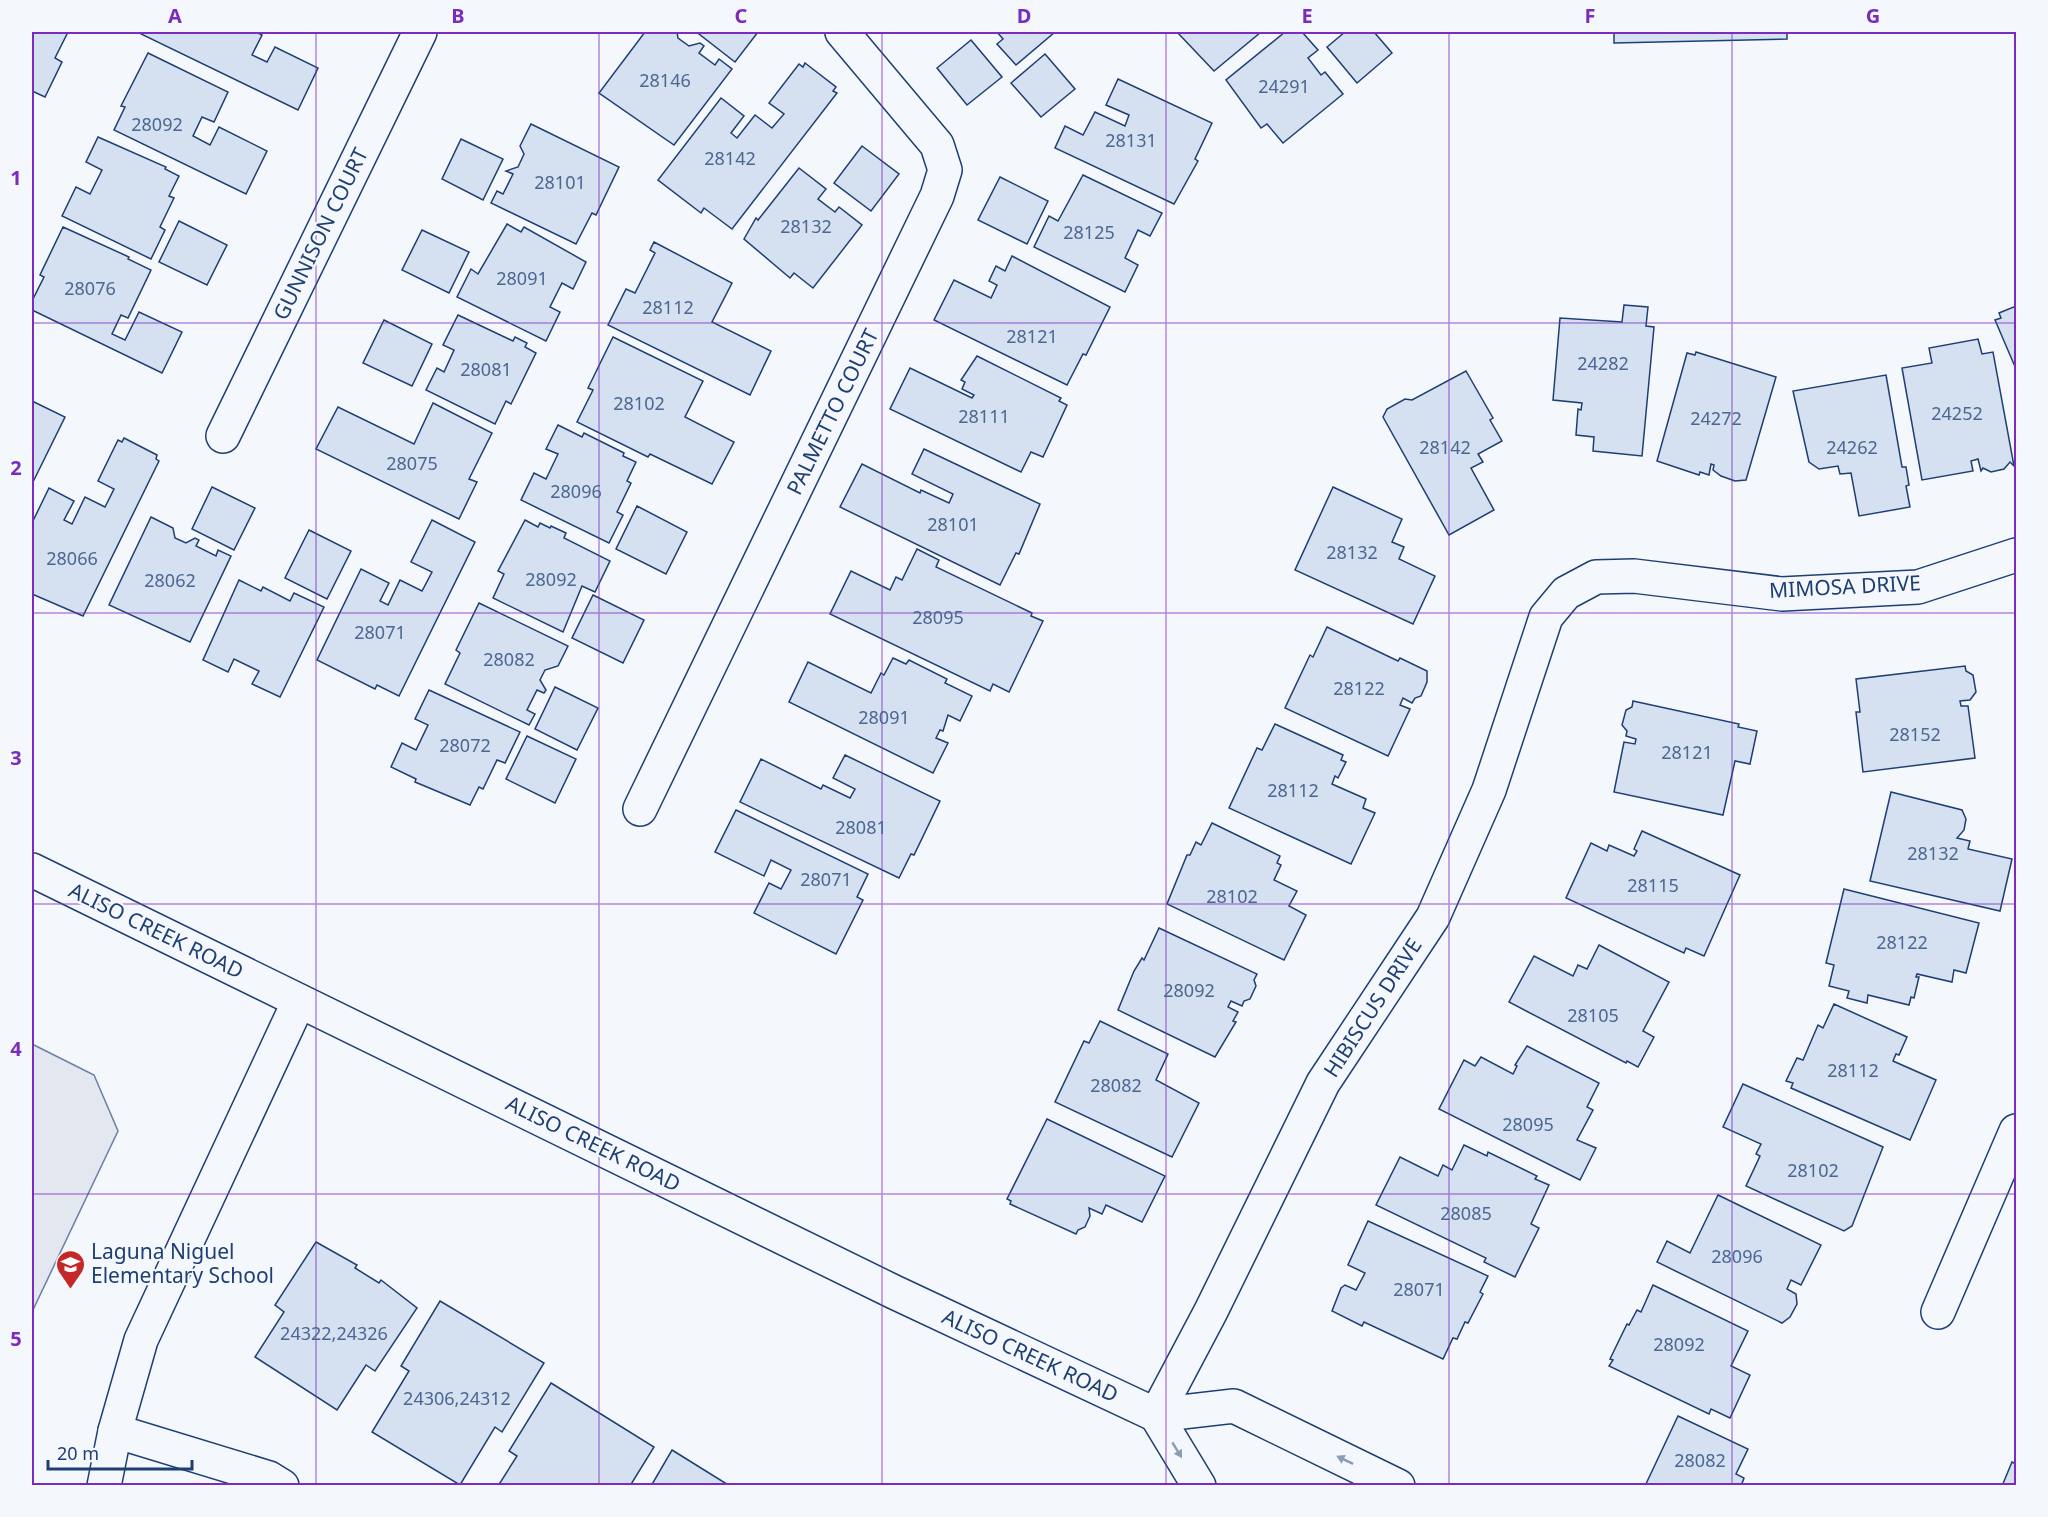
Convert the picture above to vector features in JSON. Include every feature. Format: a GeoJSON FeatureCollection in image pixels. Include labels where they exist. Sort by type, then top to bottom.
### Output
{"type":"FeatureCollection","features":[{"type":"Feature","properties":{"kind":"street","name":"GUNNISON COURT"},"geometry":{"type":"LineString","coordinates":[[223,436],[420,32]]}},
{"type":"Feature","properties":{"kind":"street","name":"PALMETTO COURT"},"geometry":{"type":"LineString","coordinates":[[640,809],[937,196],[945,170],[937,145],[842,32]]}},
{"type":"Feature","properties":{"kind":"street","name":"MIMOSA DRIVE"},"geometry":{"type":"LineString","coordinates":[[1566,593],[1596,577],[1634,576],[1782,594],[1918,586],[2016,555]]}},
{"type":"Feature","properties":{"kind":"street","name":"HIBISCUS DRIVE"},"geometry":{"type":"LineString","coordinates":[[1156,1415],[1211,1311],[1323,1083],[1433,917],[1489,790],[1546,617],[1566,593]]}},
{"type":"Feature","properties":{"kind":"street","name":"ALISO CREEK ROAD"},"geometry":{"type":"LineString","coordinates":[[32,870],[894,1292],[1156,1415]]}},
{"type":"Feature","properties":{"kind":"street"},"geometry":{"type":"LineString","coordinates":[[104,1485],[115,1431],[141,1340],[298,1001]]}},
{"type":"Feature","properties":{"kind":"street"},"geometry":{"type":"LineString","coordinates":[[1938,1312],[2016,1131]]}},
{"type":"Feature","properties":{"kind":"street"},"geometry":{"type":"LineString","coordinates":[[1198,1485],[1156,1415],[1233,1406],[1398,1485]]}},
{"type":"Feature","properties":{"kind":"street"},"geometry":{"type":"LineString","coordinates":[[115,1431],[269,1478],[282,1485]]}},
{"type":"Feature","properties":{"kind":"shaded area"},"geometry":{"type":"Polygon","coordinates":[[[32,1044],[94,1075],[118,1131],[32,1312],[32,1044]]]}},
{"type":"Feature","properties":{"kind":"building"},"geometry":{"type":"Polygon","coordinates":[[[32,32],[68,32],[55,58],[62,62],[45,97],[32,91],[32,32]]]}},
{"type":"Feature","properties":{"kind":"building"},"geometry":{"type":"Polygon","coordinates":[[[142,32],[256,32],[262,35],[252,55],[267,62],[275,47],[318,68],[298,110],[141,34],[142,32]]]}},
{"type":"Feature","properties":{"kind":"building"},"geometry":{"type":"Polygon","coordinates":[[[645,32],[677,32],[678,38],[689,46],[700,43],[704,46],[699,53],[715,65],[719,59],[732,69],[674,145],[599,93],[645,32]]]}},
{"type":"Feature","properties":{"kind":"building"},"geometry":{"type":"Polygon","coordinates":[[[700,32],[758,32],[735,62],[699,34],[700,32]]]}},
{"type":"Feature","properties":{"kind":"building"},"geometry":{"type":"Polygon","coordinates":[[[997,32],[1055,32],[1016,65],[997,44],[1003,39],[997,32]]]}},
{"type":"Feature","properties":{"kind":"building"},"geometry":{"type":"Polygon","coordinates":[[[1177,32],[1261,32],[1214,71],[1177,32]]]}},
{"type":"Feature","properties":{"kind":"building"},"geometry":{"type":"Polygon","coordinates":[[[1285,32],[1302,32],[1318,50],[1308,58],[1321,75],[1325,72],[1343,94],[1283,143],[1267,124],[1261,128],[1226,80],[1285,32]]]}},
{"type":"Feature","properties":{"kind":"building"},"geometry":{"type":"Polygon","coordinates":[[[1345,32],[1374,32],[1392,53],[1357,83],[1327,47],[1345,32]]]}},
{"type":"Feature","properties":{"kind":"building"},"geometry":{"type":"Polygon","coordinates":[[[1614,32],[1787,32],[1787,39],[1614,43],[1614,32]]]}},
{"type":"Feature","properties":{"kind":"building"},"geometry":{"type":"Polygon","coordinates":[[[971,40],[1002,77],[967,105],[937,68],[971,40]]]}},
{"type":"Feature","properties":{"kind":"building"},"geometry":{"type":"Polygon","coordinates":[[[148,53],[228,92],[214,122],[202,117],[193,136],[210,145],[219,127],[267,151],[246,194],[114,130],[125,107],[121,106],[148,53]]]}},
{"type":"Feature","properties":{"kind":"building"},"geometry":{"type":"Polygon","coordinates":[[[1045,54],[1075,89],[1041,117],[1011,83],[1045,54]]]}},
{"type":"Feature","properties":{"kind":"building"},"geometry":{"type":"Polygon","coordinates":[[[805,63],[836,87],[833,91],[837,93],[732,229],[704,208],[701,213],[658,180],[721,98],[744,116],[731,133],[737,138],[755,115],[772,128],[784,114],[769,103],[799,64],[803,67],[805,63]]]}},
{"type":"Feature","properties":{"kind":"building"},"geometry":{"type":"Polygon","coordinates":[[[1118,79],[1212,123],[1195,159],[1198,161],[1174,204],[1055,148],[1065,126],[1083,135],[1095,112],[1125,126],[1129,115],[1106,105],[1118,79]]]}},
{"type":"Feature","properties":{"kind":"building"},"geometry":{"type":"Polygon","coordinates":[[[531,124],[619,167],[596,215],[592,213],[576,244],[491,203],[497,191],[503,194],[513,174],[506,171],[518,167],[524,154],[520,146],[531,124]]]}},
{"type":"Feature","properties":{"kind":"building"},"geometry":{"type":"Polygon","coordinates":[[[98,137],[166,167],[165,169],[179,176],[169,196],[174,198],[160,227],[165,230],[151,259],[62,216],[76,187],[90,194],[102,170],[86,162],[98,137]]]}},
{"type":"Feature","properties":{"kind":"building"},"geometry":{"type":"Polygon","coordinates":[[[461,139],[503,159],[483,200],[442,179],[461,139]]]}},
{"type":"Feature","properties":{"kind":"building"},"geometry":{"type":"Polygon","coordinates":[[[862,146],[899,174],[871,211],[834,183],[862,146]]]}},
{"type":"Feature","properties":{"kind":"building"},"geometry":{"type":"Polygon","coordinates":[[[799,168],[826,189],[818,199],[835,212],[839,207],[862,225],[813,288],[794,273],[790,278],[744,239],[756,218],[758,220],[799,168]]]}},
{"type":"Feature","properties":{"kind":"building"},"geometry":{"type":"Polygon","coordinates":[[[1083,175],[1162,213],[1150,236],[1138,230],[1125,258],[1138,265],[1125,292],[1034,247],[1049,216],[1058,221],[1083,175]]]}},
{"type":"Feature","properties":{"kind":"building"},"geometry":{"type":"Polygon","coordinates":[[[1000,177],[1048,201],[1027,244],[978,220],[1000,177]]]}},
{"type":"Feature","properties":{"kind":"building"},"geometry":{"type":"Polygon","coordinates":[[[179,221],[227,245],[207,285],[159,262],[179,221]]]}},
{"type":"Feature","properties":{"kind":"building"},"geometry":{"type":"Polygon","coordinates":[[[507,224],[521,232],[524,227],[586,262],[573,289],[562,283],[550,307],[560,312],[546,341],[457,297],[471,269],[478,274],[507,224]]]}},
{"type":"Feature","properties":{"kind":"building"},"geometry":{"type":"Polygon","coordinates":[[[63,227],[129,257],[128,259],[151,270],[128,318],[121,315],[112,334],[125,340],[139,312],[182,332],[162,373],[32,310],[32,301],[44,277],[40,275],[63,227]]]}},
{"type":"Feature","properties":{"kind":"building"},"geometry":{"type":"Polygon","coordinates":[[[422,230],[469,252],[449,293],[402,270],[422,230]]]}},
{"type":"Feature","properties":{"kind":"building"},"geometry":{"type":"Polygon","coordinates":[[[654,242],[732,283],[712,322],[771,351],[750,395],[608,325],[626,289],[635,293],[655,253],[650,250],[654,242]]]}},
{"type":"Feature","properties":{"kind":"building"},"geometry":{"type":"Polygon","coordinates":[[[1012,256],[1110,307],[1086,355],[1083,354],[1067,385],[934,320],[954,280],[991,298],[997,285],[989,281],[996,266],[1005,271],[1012,256]]]}},
{"type":"Feature","properties":{"kind":"building"},"geometry":{"type":"Polygon","coordinates":[[[1624,305],[1648,307],[1646,326],[1654,327],[1642,456],[1593,451],[1594,437],[1576,435],[1578,409],[1581,410],[1582,403],[1553,400],[1560,318],[1622,322],[1624,305]]]}},
{"type":"Feature","properties":{"kind":"building"},"geometry":{"type":"Polygon","coordinates":[[[2016,306],[2016,369],[1995,320],[2001,318],[1999,313],[2016,306]]]}},
{"type":"Feature","properties":{"kind":"building"},"geometry":{"type":"Polygon","coordinates":[[[458,315],[513,341],[515,337],[527,343],[525,347],[536,353],[511,404],[506,401],[495,424],[426,390],[437,368],[444,372],[454,350],[443,345],[458,315]]]}},
{"type":"Feature","properties":{"kind":"building"},"geometry":{"type":"Polygon","coordinates":[[[384,320],[432,344],[412,386],[363,363],[384,320]]]}},
{"type":"Feature","properties":{"kind":"building"},"geometry":{"type":"Polygon","coordinates":[[[613,337],[703,381],[685,417],[734,442],[712,484],[650,454],[648,457],[577,422],[593,390],[588,388],[613,337]]]}},
{"type":"Feature","properties":{"kind":"building"},"geometry":{"type":"Polygon","coordinates":[[[1978,339],[1982,354],[1993,352],[2014,466],[2010,462],[2004,469],[1991,472],[1983,468],[1981,471],[1978,459],[1971,461],[1973,471],[1922,480],[1902,368],[1932,363],[1929,348],[1978,339]]]}},
{"type":"Feature","properties":{"kind":"building"},"geometry":{"type":"Polygon","coordinates":[[[1696,352],[1776,377],[1746,480],[1735,481],[1721,476],[1713,470],[1714,465],[1711,464],[1709,475],[1700,472],[1699,475],[1657,461],[1687,353],[1695,355],[1696,352]]]}},
{"type":"Feature","properties":{"kind":"building"},"geometry":{"type":"Polygon","coordinates":[[[977,356],[1061,398],[1059,401],[1067,405],[1043,457],[1031,452],[1021,472],[890,409],[910,368],[972,398],[974,395],[962,389],[965,382],[961,380],[977,356]]]}},
{"type":"Feature","properties":{"kind":"building"},"geometry":{"type":"Polygon","coordinates":[[[1466,371],[1493,418],[1490,420],[1502,441],[1478,454],[1483,462],[1471,468],[1494,510],[1449,535],[1383,417],[1387,409],[1405,399],[1412,400],[1466,371]]]}},
{"type":"Feature","properties":{"kind":"building"},"geometry":{"type":"Polygon","coordinates":[[[1886,375],[1902,467],[1906,467],[1909,485],[1906,486],[1910,507],[1859,516],[1851,473],[1840,474],[1838,466],[1819,469],[1809,462],[1793,391],[1886,375]]]}},
{"type":"Feature","properties":{"kind":"building"},"geometry":{"type":"Polygon","coordinates":[[[32,401],[65,417],[32,484],[32,401]]]}},
{"type":"Feature","properties":{"kind":"building"},"geometry":{"type":"Polygon","coordinates":[[[433,403],[492,433],[469,479],[477,482],[459,519],[316,449],[338,407],[414,444],[433,403]]]}},
{"type":"Feature","properties":{"kind":"building"},"geometry":{"type":"Polygon","coordinates":[[[558,425],[582,437],[584,433],[624,453],[623,456],[636,462],[627,481],[631,483],[617,512],[623,515],[609,543],[521,500],[534,473],[546,479],[558,454],[546,449],[558,425]]]}},
{"type":"Feature","properties":{"kind":"building"},"geometry":{"type":"Polygon","coordinates":[[[124,438],[157,455],[156,459],[159,461],[83,616],[32,594],[32,523],[49,488],[74,501],[64,520],[72,524],[85,497],[105,507],[114,489],[98,481],[118,440],[122,442],[124,438]]]}},
{"type":"Feature","properties":{"kind":"building"},"geometry":{"type":"Polygon","coordinates":[[[924,449],[1040,504],[1019,554],[1016,553],[1000,585],[840,507],[862,464],[920,493],[921,490],[949,503],[953,494],[912,474],[924,449]]]}},
{"type":"Feature","properties":{"kind":"building"},"geometry":{"type":"Polygon","coordinates":[[[212,487],[255,508],[234,550],[192,529],[212,487]]]}},
{"type":"Feature","properties":{"kind":"building"},"geometry":{"type":"Polygon","coordinates":[[[1333,487],[1402,519],[1392,542],[1404,547],[1399,559],[1435,576],[1413,624],[1295,570],[1333,487]]]}},
{"type":"Feature","properties":{"kind":"building"},"geometry":{"type":"Polygon","coordinates":[[[637,506],[687,532],[666,574],[616,549],[637,506]]]}},
{"type":"Feature","properties":{"kind":"building"},"geometry":{"type":"Polygon","coordinates":[[[151,517],[173,528],[175,538],[186,543],[195,538],[199,540],[196,546],[216,556],[218,550],[231,556],[190,642],[109,605],[151,517]]]}},
{"type":"Feature","properties":{"kind":"building"},"geometry":{"type":"Polygon","coordinates":[[[432,520],[475,542],[399,696],[377,685],[375,689],[317,660],[361,569],[389,583],[380,601],[388,605],[400,580],[422,591],[432,572],[411,562],[432,520]]]}},
{"type":"Feature","properties":{"kind":"building"},"geometry":{"type":"Polygon","coordinates":[[[525,520],[538,527],[540,523],[566,533],[564,538],[610,561],[595,592],[582,586],[563,632],[493,598],[504,574],[498,571],[525,520]]]}},
{"type":"Feature","properties":{"kind":"building"},"geometry":{"type":"Polygon","coordinates":[[[309,530],[351,551],[327,599],[285,578],[309,530]]]}},
{"type":"Feature","properties":{"kind":"building"},"geometry":{"type":"Polygon","coordinates":[[[917,549],[939,560],[936,567],[1032,613],[1031,616],[1043,621],[1009,692],[993,684],[990,691],[830,614],[851,571],[890,590],[896,577],[902,580],[917,549]]]}},
{"type":"Feature","properties":{"kind":"building"},"geometry":{"type":"Polygon","coordinates":[[[239,580],[261,591],[263,587],[290,601],[294,593],[324,607],[280,697],[252,684],[259,671],[234,659],[228,672],[203,660],[239,580]]]}},
{"type":"Feature","properties":{"kind":"building"},"geometry":{"type":"Polygon","coordinates":[[[593,595],[644,620],[623,663],[572,638],[593,595]]]}},
{"type":"Feature","properties":{"kind":"building"},"geometry":{"type":"Polygon","coordinates":[[[479,603],[568,646],[558,666],[545,670],[540,680],[546,690],[544,693],[537,690],[527,710],[535,714],[529,725],[445,684],[460,653],[456,650],[479,603]]]}},
{"type":"Feature","properties":{"kind":"building"},"geometry":{"type":"Polygon","coordinates":[[[1327,627],[1398,661],[1400,658],[1427,671],[1427,682],[1421,696],[1415,698],[1412,703],[1403,698],[1400,705],[1410,709],[1388,756],[1285,708],[1310,655],[1313,657],[1327,627]]]}},
{"type":"Feature","properties":{"kind":"building"},"geometry":{"type":"Polygon","coordinates":[[[893,658],[906,664],[909,660],[947,679],[945,683],[972,696],[960,721],[948,715],[943,731],[940,730],[936,738],[948,743],[933,773],[789,702],[808,662],[871,693],[881,673],[884,675],[893,658]]]}},
{"type":"Feature","properties":{"kind":"building"},"geometry":{"type":"Polygon","coordinates":[[[1965,666],[1966,671],[1973,675],[1976,692],[1970,700],[1960,701],[1961,706],[1968,706],[1975,758],[1863,772],[1856,712],[1860,712],[1856,679],[1965,666]]]}},
{"type":"Feature","properties":{"kind":"building"},"geometry":{"type":"Polygon","coordinates":[[[555,687],[598,708],[577,750],[535,729],[555,687]]]}},
{"type":"Feature","properties":{"kind":"building"},"geometry":{"type":"Polygon","coordinates":[[[429,690],[520,732],[505,763],[497,760],[483,789],[479,787],[470,805],[415,782],[416,779],[391,767],[402,743],[416,750],[428,725],[415,719],[429,690]]]}},
{"type":"Feature","properties":{"kind":"building"},"geometry":{"type":"Polygon","coordinates":[[[1633,701],[1739,724],[1738,727],[1757,731],[1750,764],[1735,761],[1723,815],[1614,792],[1624,742],[1635,744],[1636,739],[1626,736],[1627,731],[1622,725],[1626,710],[1632,707],[1633,701]]]}},
{"type":"Feature","properties":{"kind":"building"},"geometry":{"type":"Polygon","coordinates":[[[1275,724],[1343,755],[1341,760],[1346,762],[1338,778],[1335,776],[1332,784],[1366,799],[1363,808],[1375,813],[1351,864],[1229,808],[1257,748],[1262,750],[1275,724]]]}},
{"type":"Feature","properties":{"kind":"building"},"geometry":{"type":"Polygon","coordinates":[[[527,736],[576,759],[555,803],[506,779],[527,736]]]}},
{"type":"Feature","properties":{"kind":"building"},"geometry":{"type":"Polygon","coordinates":[[[845,755],[940,801],[914,855],[911,854],[899,878],[740,802],[761,759],[821,789],[823,785],[850,798],[855,789],[833,778],[845,755]]]}},
{"type":"Feature","properties":{"kind":"building"},"geometry":{"type":"Polygon","coordinates":[[[1891,792],[1962,810],[1966,819],[1964,830],[1957,838],[1970,841],[1968,849],[2012,859],[2000,911],[1870,881],[1891,792]]]}},
{"type":"Feature","properties":{"kind":"building"},"geometry":{"type":"Polygon","coordinates":[[[736,810],[868,874],[857,897],[863,900],[836,954],[754,913],[769,883],[781,889],[791,870],[771,860],[764,876],[715,852],[736,810]]]}},
{"type":"Feature","properties":{"kind":"building"},"geometry":{"type":"Polygon","coordinates":[[[1212,823],[1280,856],[1277,863],[1281,865],[1274,880],[1297,891],[1289,906],[1306,915],[1284,960],[1167,904],[1187,855],[1190,855],[1196,842],[1201,845],[1212,823]]]}},
{"type":"Feature","properties":{"kind":"building"},"geometry":{"type":"Polygon","coordinates":[[[1642,831],[1740,875],[1704,956],[1686,948],[1684,953],[1566,898],[1591,843],[1607,851],[1609,845],[1634,856],[1637,851],[1634,849],[1642,831]]]}},
{"type":"Feature","properties":{"kind":"building"},"geometry":{"type":"Polygon","coordinates":[[[1844,889],[1979,923],[1966,973],[1954,970],[1952,982],[1917,974],[1916,977],[1919,977],[1914,998],[1911,997],[1909,1005],[1868,995],[1867,1003],[1847,998],[1849,991],[1829,986],[1834,965],[1826,963],[1844,889]]]}},
{"type":"Feature","properties":{"kind":"building"},"geometry":{"type":"Polygon","coordinates":[[[1159,928],[1257,974],[1254,980],[1256,986],[1250,999],[1244,1001],[1242,1006],[1231,1001],[1228,1007],[1238,1012],[1233,1021],[1236,1022],[1215,1057],[1118,1010],[1134,971],[1142,958],[1144,960],[1159,928]]]}},
{"type":"Feature","properties":{"kind":"building"},"geometry":{"type":"Polygon","coordinates":[[[1599,945],[1669,982],[1643,1031],[1654,1037],[1638,1067],[1627,1061],[1626,1063],[1509,1002],[1534,956],[1573,976],[1578,965],[1587,969],[1599,945]]]}},
{"type":"Feature","properties":{"kind":"building"},"geometry":{"type":"Polygon","coordinates":[[[1834,1004],[1907,1037],[1899,1055],[1896,1054],[1893,1061],[1936,1080],[1910,1140],[1791,1088],[1793,1083],[1786,1081],[1797,1058],[1803,1060],[1818,1025],[1823,1028],[1834,1004]]]}},
{"type":"Feature","properties":{"kind":"building"},"geometry":{"type":"Polygon","coordinates":[[[1100,1021],[1168,1054],[1156,1080],[1199,1103],[1172,1157],[1055,1102],[1084,1041],[1089,1043],[1100,1021]]]}},
{"type":"Feature","properties":{"kind":"building"},"geometry":{"type":"Polygon","coordinates":[[[1527,1046],[1599,1083],[1587,1107],[1593,1110],[1577,1140],[1596,1148],[1580,1180],[1439,1109],[1464,1060],[1475,1066],[1481,1057],[1513,1074],[1517,1066],[1515,1065],[1527,1046]]]}},
{"type":"Feature","properties":{"kind":"building"},"geometry":{"type":"Polygon","coordinates":[[[1743,1084],[1883,1147],[1852,1226],[1844,1231],[1746,1186],[1760,1156],[1756,1154],[1761,1144],[1723,1127],[1743,1084]]]}},
{"type":"Feature","properties":{"kind":"building"},"geometry":{"type":"Polygon","coordinates":[[[1047,1119],[1165,1176],[1142,1222],[1106,1205],[1102,1214],[1089,1208],[1090,1216],[1085,1227],[1078,1230],[1076,1234],[1010,1204],[1011,1201],[1007,1199],[1047,1119]]]}},
{"type":"Feature","properties":{"kind":"building"},"geometry":{"type":"Polygon","coordinates":[[[1464,1145],[1487,1156],[1488,1152],[1537,1176],[1535,1179],[1549,1185],[1531,1224],[1539,1228],[1515,1277],[1484,1262],[1486,1258],[1376,1205],[1400,1157],[1438,1176],[1443,1165],[1452,1170],[1464,1145]]]}},
{"type":"Feature","properties":{"kind":"building"},"geometry":{"type":"Polygon","coordinates":[[[1718,1195],[1821,1245],[1801,1285],[1791,1280],[1787,1289],[1796,1294],[1797,1304],[1790,1317],[1782,1323],[1657,1262],[1667,1241],[1690,1253],[1718,1195]]]}},
{"type":"Feature","properties":{"kind":"building"},"geometry":{"type":"Polygon","coordinates":[[[1368,1221],[1488,1276],[1480,1292],[1483,1294],[1468,1323],[1465,1322],[1457,1339],[1453,1338],[1443,1359],[1364,1322],[1362,1326],[1332,1311],[1341,1288],[1345,1285],[1356,1290],[1365,1273],[1348,1265],[1368,1221]]]}},
{"type":"Feature","properties":{"kind":"building"},"geometry":{"type":"Polygon","coordinates":[[[316,1242],[357,1265],[355,1268],[379,1283],[381,1280],[417,1308],[375,1371],[366,1365],[337,1410],[255,1357],[284,1312],[275,1305],[316,1242]]]}},
{"type":"Feature","properties":{"kind":"building"},"geometry":{"type":"Polygon","coordinates":[[[1653,1285],[1748,1331],[1731,1366],[1750,1375],[1730,1418],[1711,1409],[1709,1414],[1609,1366],[1613,1360],[1610,1359],[1627,1324],[1629,1325],[1637,1310],[1641,1312],[1653,1285]]]}},
{"type":"Feature","properties":{"kind":"building"},"geometry":{"type":"Polygon","coordinates":[[[440,1301],[544,1363],[502,1432],[495,1427],[460,1485],[372,1432],[409,1371],[401,1366],[440,1301]]]}},
{"type":"Feature","properties":{"kind":"building"},"geometry":{"type":"Polygon","coordinates":[[[551,1383],[654,1447],[630,1486],[498,1486],[517,1456],[509,1451],[551,1383]]]}},
{"type":"Feature","properties":{"kind":"building"},"geometry":{"type":"Polygon","coordinates":[[[1678,1416],[1748,1449],[1736,1474],[1744,1478],[1741,1486],[1645,1486],[1678,1416]]]}},
{"type":"Feature","properties":{"kind":"building"},"geometry":{"type":"Polygon","coordinates":[[[672,1450],[730,1486],[651,1486],[672,1450]]]}},
{"type":"Feature","properties":{"kind":"building"},"geometry":{"type":"Polygon","coordinates":[[[2012,1462],[2016,1464],[2016,1486],[2002,1486],[2012,1462]]]}},
{"type":"Feature","properties":{"kind":"place","name":"Laguna Niguel Elementary School"},"geometry":{"type":"Point","coordinates":[70,1290]}}]}
